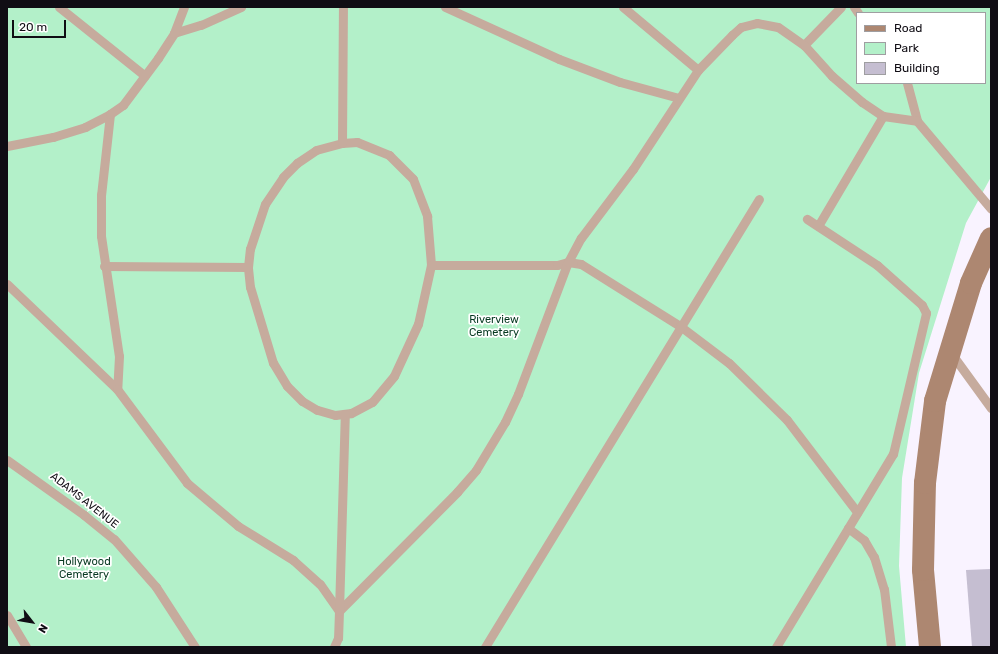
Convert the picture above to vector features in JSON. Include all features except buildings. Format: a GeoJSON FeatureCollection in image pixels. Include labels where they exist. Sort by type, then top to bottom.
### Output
{"type":"FeatureCollection","features":[{"type":"Feature","properties":{"kind":"street"},"geometry":{"type":"LineString","coordinates":[[930,647],[923,570],[925,483],[935,401],[949,350],[971,283],[991,238]]}},
{"type":"Feature","properties":{"kind":"lane"},"geometry":{"type":"LineString","coordinates":[[59,7],[145,76]]}},
{"type":"Feature","properties":{"kind":"lane"},"geometry":{"type":"LineString","coordinates":[[7,146],[53,137],[84,127],[110,114],[123,105],[174,33],[184,7]]}},
{"type":"Feature","properties":{"kind":"lane"},"geometry":{"type":"LineString","coordinates":[[174,33],[201,25],[241,7]]}},
{"type":"Feature","properties":{"kind":"lane"},"geometry":{"type":"LineString","coordinates":[[342,143],[343,7]]}},
{"type":"Feature","properties":{"kind":"lane"},"geometry":{"type":"LineString","coordinates":[[445,7],[558,59],[620,82],[679,98]]}},
{"type":"Feature","properties":{"kind":"lane"},"geometry":{"type":"LineString","coordinates":[[622,7],[698,70]]}},
{"type":"Feature","properties":{"kind":"lane"},"geometry":{"type":"LineString","coordinates":[[804,45],[841,7]]}},
{"type":"Feature","properties":{"kind":"lane"},"geometry":{"type":"LineString","coordinates":[[339,611],[457,492],[490,448],[505,422],[535,354],[568,262],[595,218],[633,169],[698,70],[732,34],[741,27],[752,24],[778,26],[804,45],[832,76],[862,102],[883,116],[917,121]]}},
{"type":"Feature","properties":{"kind":"lane"},"geometry":{"type":"LineString","coordinates":[[907,84],[917,121],[991,209]]}},
{"type":"Feature","properties":{"kind":"lane"},"geometry":{"type":"LineString","coordinates":[[110,114],[101,195],[101,236],[104,266],[119,356],[118,389]]}},
{"type":"Feature","properties":{"kind":"lane"},"geometry":{"type":"LineString","coordinates":[[818,226],[883,116]]}},
{"type":"Feature","properties":{"kind":"lane"},"geometry":{"type":"LineString","coordinates":[[357,142],[380,149],[398,162],[410,174],[419,190],[427,216],[431,265],[425,300],[401,365],[388,386],[372,402],[344,414],[335,415],[309,406],[295,395],[282,378],[267,350],[250,287],[248,266],[256,229],[265,204],[276,185],[305,156],[316,150],[342,143],[357,142]]}},
{"type":"Feature","properties":{"kind":"lane"},"geometry":{"type":"LineString","coordinates":[[485,647],[759,199]]}},
{"type":"Feature","properties":{"kind":"lane"},"geometry":{"type":"LineString","coordinates":[[776,647],[848,528],[856,512],[888,463],[898,442],[926,313],[922,305],[876,265],[807,219]]}},
{"type":"Feature","properties":{"kind":"lane"},"geometry":{"type":"LineString","coordinates":[[431,265],[557,265],[568,262],[581,264],[680,326],[729,363],[767,399],[792,426],[856,512]]}},
{"type":"Feature","properties":{"kind":"lane"},"geometry":{"type":"LineString","coordinates":[[104,266],[248,266]]}},
{"type":"Feature","properties":{"kind":"lane"},"geometry":{"type":"LineString","coordinates":[[7,284],[118,389],[187,483],[238,526],[293,560],[320,584],[339,611]]}},
{"type":"Feature","properties":{"kind":"lane"},"geometry":{"type":"LineString","coordinates":[[949,350],[991,408]]}},
{"type":"Feature","properties":{"kind":"lane"},"geometry":{"type":"LineString","coordinates":[[334,647],[338,638],[344,414]]}},
{"type":"Feature","properties":{"kind":"lane","name":"ADAMS AVENUE"},"geometry":{"type":"LineString","coordinates":[[7,460],[84,514],[114,539],[156,587],[195,647]]}},
{"type":"Feature","properties":{"kind":"lane"},"geometry":{"type":"LineString","coordinates":[[848,528],[864,540],[879,570],[891,647]]}},
{"type":"Feature","properties":{"kind":"lane"},"geometry":{"type":"LineString","coordinates":[[7,615],[26,647]]}},
{"type":"Feature","properties":{"kind":"green space","name":"Riverview Cemetery"},"geometry":{"type":"Polygon","coordinates":[[[7,7],[991,7],[991,177],[966,223],[919,373],[902,478],[899,566],[906,647],[7,647],[7,7]]]}},
{"type":"Feature","properties":{"kind":"park label","name":"Hollywood Cemetery"},"geometry":{"type":"Point","coordinates":[84,569]}}]}
